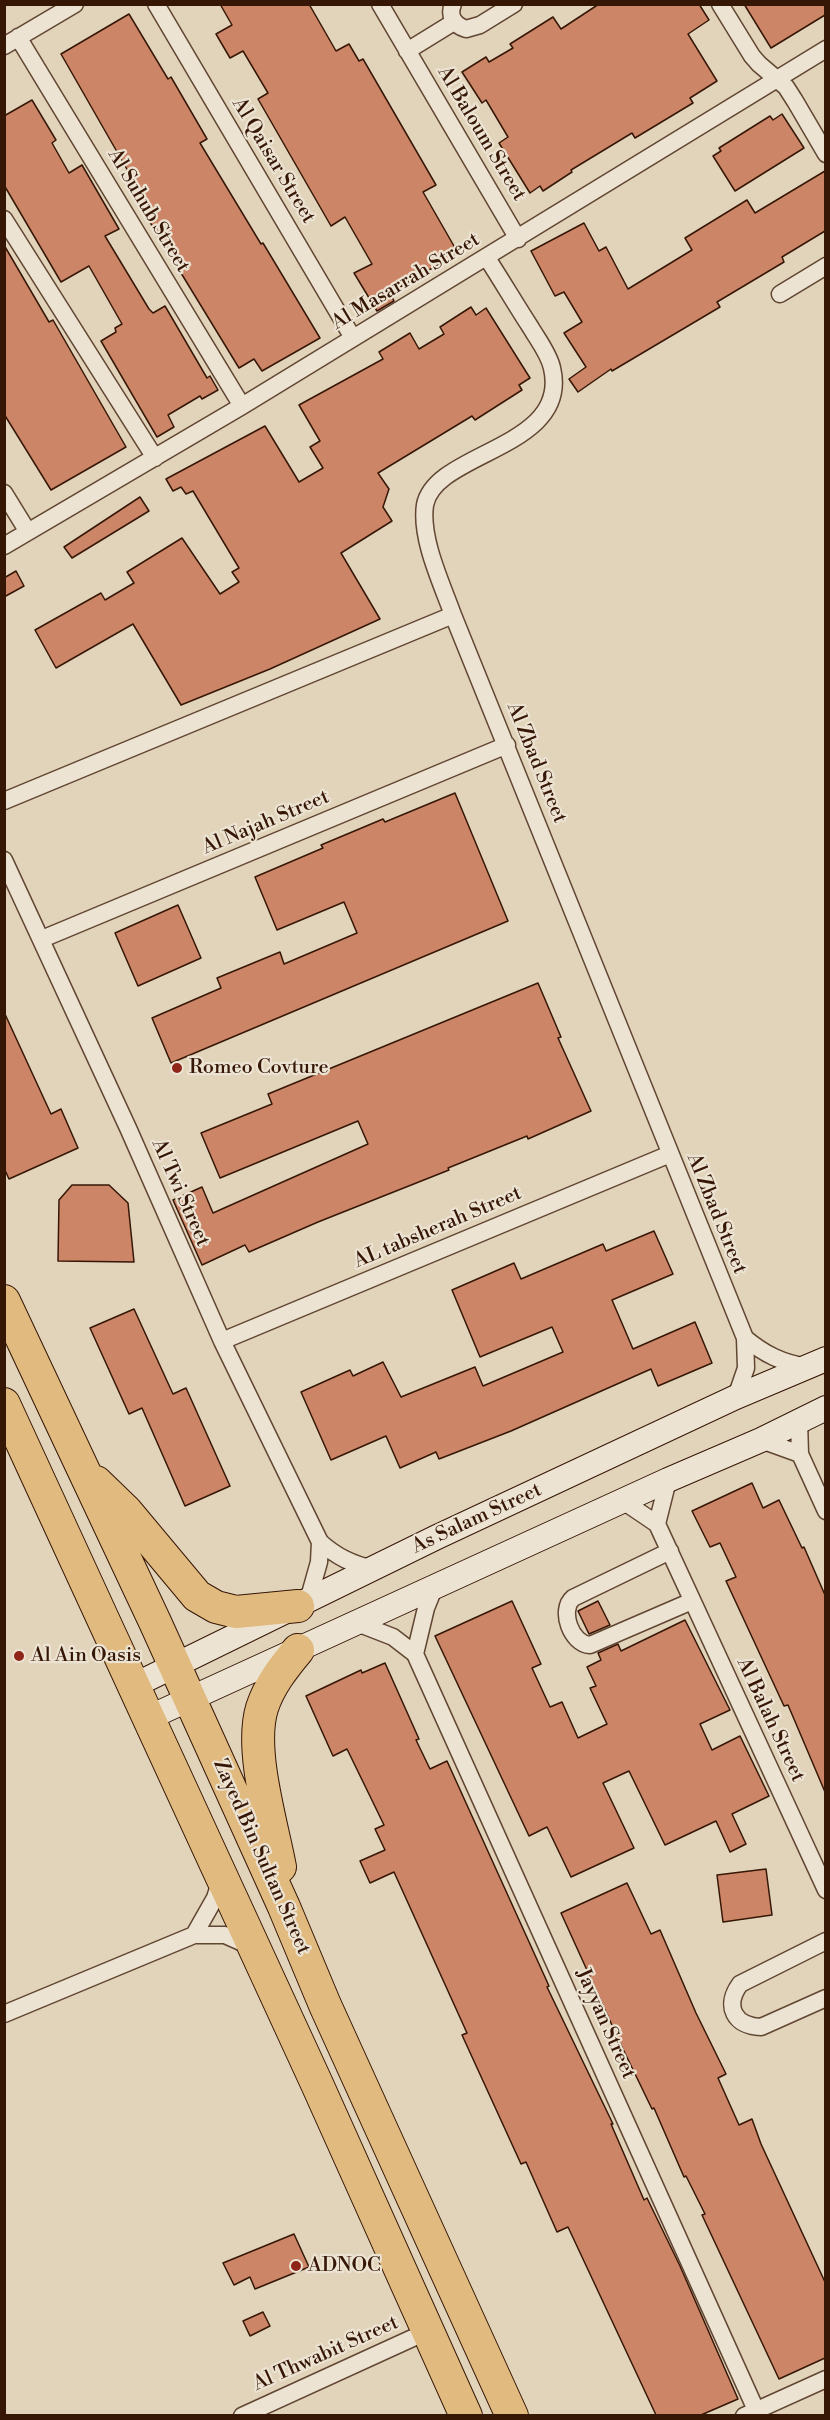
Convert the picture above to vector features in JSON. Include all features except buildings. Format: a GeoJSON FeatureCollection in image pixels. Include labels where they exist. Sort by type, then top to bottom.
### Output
{"type":"FeatureCollection","features":[{"type":"Feature","properties":{"kind":"highway","name":"Zayed Bin Sultan Street"},"geometry":{"type":"LineString","coordinates":[[4,1301],[175,1667],[284,1907],[329,2015],[512,2415]]}},
{"type":"Feature","properties":{"kind":"highway"},"geometry":{"type":"LineString","coordinates":[[4,1404],[466,2415]]}},
{"type":"Feature","properties":{"kind":"highway"},"geometry":{"type":"LineString","coordinates":[[83,1470],[126,1510],[197,1596],[216,1607],[236,1612],[303,1603]]}},
{"type":"Feature","properties":{"kind":"highway"},"geometry":{"type":"LineString","coordinates":[[284,1907],[281,1876],[260,1763],[258,1721],[268,1692],[298,1650]]}},
{"type":"Feature","properties":{"kind":"street"},"geometry":{"type":"LineString","coordinates":[[11,42],[75,4]]}},
{"type":"Feature","properties":{"kind":"street","name":"Al Qaisar Street"},"geometry":{"type":"LineString","coordinates":[[156,4],[353,339]]}},
{"type":"Feature","properties":{"kind":"street","name":"Al Baloum Street"},"geometry":{"type":"LineString","coordinates":[[380,4],[518,239]]}},
{"type":"Feature","properties":{"kind":"street"},"geometry":{"type":"LineString","coordinates":[[453,4],[451,15],[454,22],[459,27],[473,28],[514,4]]}},
{"type":"Feature","properties":{"kind":"street"},"geometry":{"type":"LineString","coordinates":[[720,4],[752,56],[777,79],[795,101],[825,154]]}},
{"type":"Feature","properties":{"kind":"street"},"geometry":{"type":"LineString","coordinates":[[407,51],[454,22]]}},
{"type":"Feature","properties":{"kind":"street","name":"Al Suhub Street"},"geometry":{"type":"LineString","coordinates":[[11,42],[242,406]]}},
{"type":"Feature","properties":{"kind":"street","name":"Al Masarrah Street"},"geometry":{"type":"LineString","coordinates":[[4,546],[487,258],[825,49]]}},
{"type":"Feature","properties":{"kind":"street"},"geometry":{"type":"LineString","coordinates":[[4,219],[155,458]]}},
{"type":"Feature","properties":{"kind":"street","name":"Al Zbad Street"},"geometry":{"type":"LineString","coordinates":[[487,258],[552,365],[553,394],[548,408],[538,420],[524,431],[446,477],[433,489],[426,503],[424,516],[430,549],[453,615],[744,1338],[746,1368],[736,1397]]}},
{"type":"Feature","properties":{"kind":"street"},"geometry":{"type":"LineString","coordinates":[[780,294],[825,266]]}},
{"type":"Feature","properties":{"kind":"street"},"geometry":{"type":"LineString","coordinates":[[4,493],[28,532]]}},
{"type":"Feature","properties":{"kind":"street"},"geometry":{"type":"LineString","coordinates":[[4,801],[453,615]]}},
{"type":"Feature","properties":{"kind":"street","name":"Al Najah Street"},"geometry":{"type":"LineString","coordinates":[[42,939],[507,745]]}},
{"type":"Feature","properties":{"kind":"street","name":"Al Twi Street"},"geometry":{"type":"LineString","coordinates":[[4,860],[42,939],[222,1341],[320,1542],[335,1555],[353,1564],[373,1569]]}},
{"type":"Feature","properties":{"kind":"street","name":"AL tabsherah Street"},"geometry":{"type":"LineString","coordinates":[[222,1341],[669,1154]]}},
{"type":"Feature","properties":{"kind":"street"},"geometry":{"type":"LineString","coordinates":[[744,1338],[773,1358],[817,1363]]}},
{"type":"Feature","properties":{"kind":"street","name":"As Salam Street"},"geometry":{"type":"LineString","coordinates":[[133,1686],[736,1397],[817,1363]]}},
{"type":"Feature","properties":{"kind":"street"},"geometry":{"type":"LineString","coordinates":[[148,1718],[668,1480],[761,1440],[825,1408]]}},
{"type":"Feature","properties":{"kind":"street"},"geometry":{"type":"LineString","coordinates":[[799,1421],[800,1454],[825,1511]]}},
{"type":"Feature","properties":{"kind":"street"},"geometry":{"type":"LineString","coordinates":[[761,1440],[800,1454]]}},
{"type":"Feature","properties":{"kind":"street"},"geometry":{"type":"LineString","coordinates":[[623,1501],[657,1524],[668,1480]]}},
{"type":"Feature","properties":{"kind":"street","name":"Al Balah Street"},"geometry":{"type":"LineString","coordinates":[[657,1524],[825,1890]]}},
{"type":"Feature","properties":{"kind":"street"},"geometry":{"type":"LineString","coordinates":[[303,1603],[319,1562],[320,1542]]}},
{"type":"Feature","properties":{"kind":"street"},"geometry":{"type":"LineString","coordinates":[[669,1551],[573,1598],[567,1603],[568,1620],[578,1641],[584,1645],[590,1645],[692,1601]]}},
{"type":"Feature","properties":{"kind":"street"},"geometry":{"type":"LineString","coordinates":[[415,1654],[426,1608],[435,1586]]}},
{"type":"Feature","properties":{"kind":"street","name":"Jayyan Street"},"geometry":{"type":"LineString","coordinates":[[357,1623],[393,1637],[415,1654],[750,2413]]}},
{"type":"Feature","properties":{"kind":"street"},"geometry":{"type":"LineString","coordinates":[[194,1935],[210,1908],[221,1878]]}},
{"type":"Feature","properties":{"kind":"street"},"geometry":{"type":"LineString","coordinates":[[4,2014],[194,1935],[225,1935],[254,1948]]}},
{"type":"Feature","properties":{"kind":"street"},"geometry":{"type":"LineString","coordinates":[[825,1941],[740,1984],[734,1992],[732,2003],[734,2013],[741,2022],[750,2027],[761,2027],[825,1998]]}},
{"type":"Feature","properties":{"kind":"street","name":"Al Thwabit Street"},"geometry":{"type":"LineString","coordinates":[[242,2415],[428,2331]]}},
{"type":"Feature","properties":{"kind":"street"},"geometry":{"type":"LineString","coordinates":[[750,2413],[825,2379]]}},
{"type":"Feature","properties":{"kind":"place","name":"Romeo Covture"},"geometry":{"type":"Point","coordinates":[177,1068]}},
{"type":"Feature","properties":{"kind":"place","name":"Al Ain Oasis"},"geometry":{"type":"Point","coordinates":[19,1656]}},
{"type":"Feature","properties":{"kind":"place","name":"ADNOC"},"geometry":{"type":"Point","coordinates":[296,2266]}}]}
